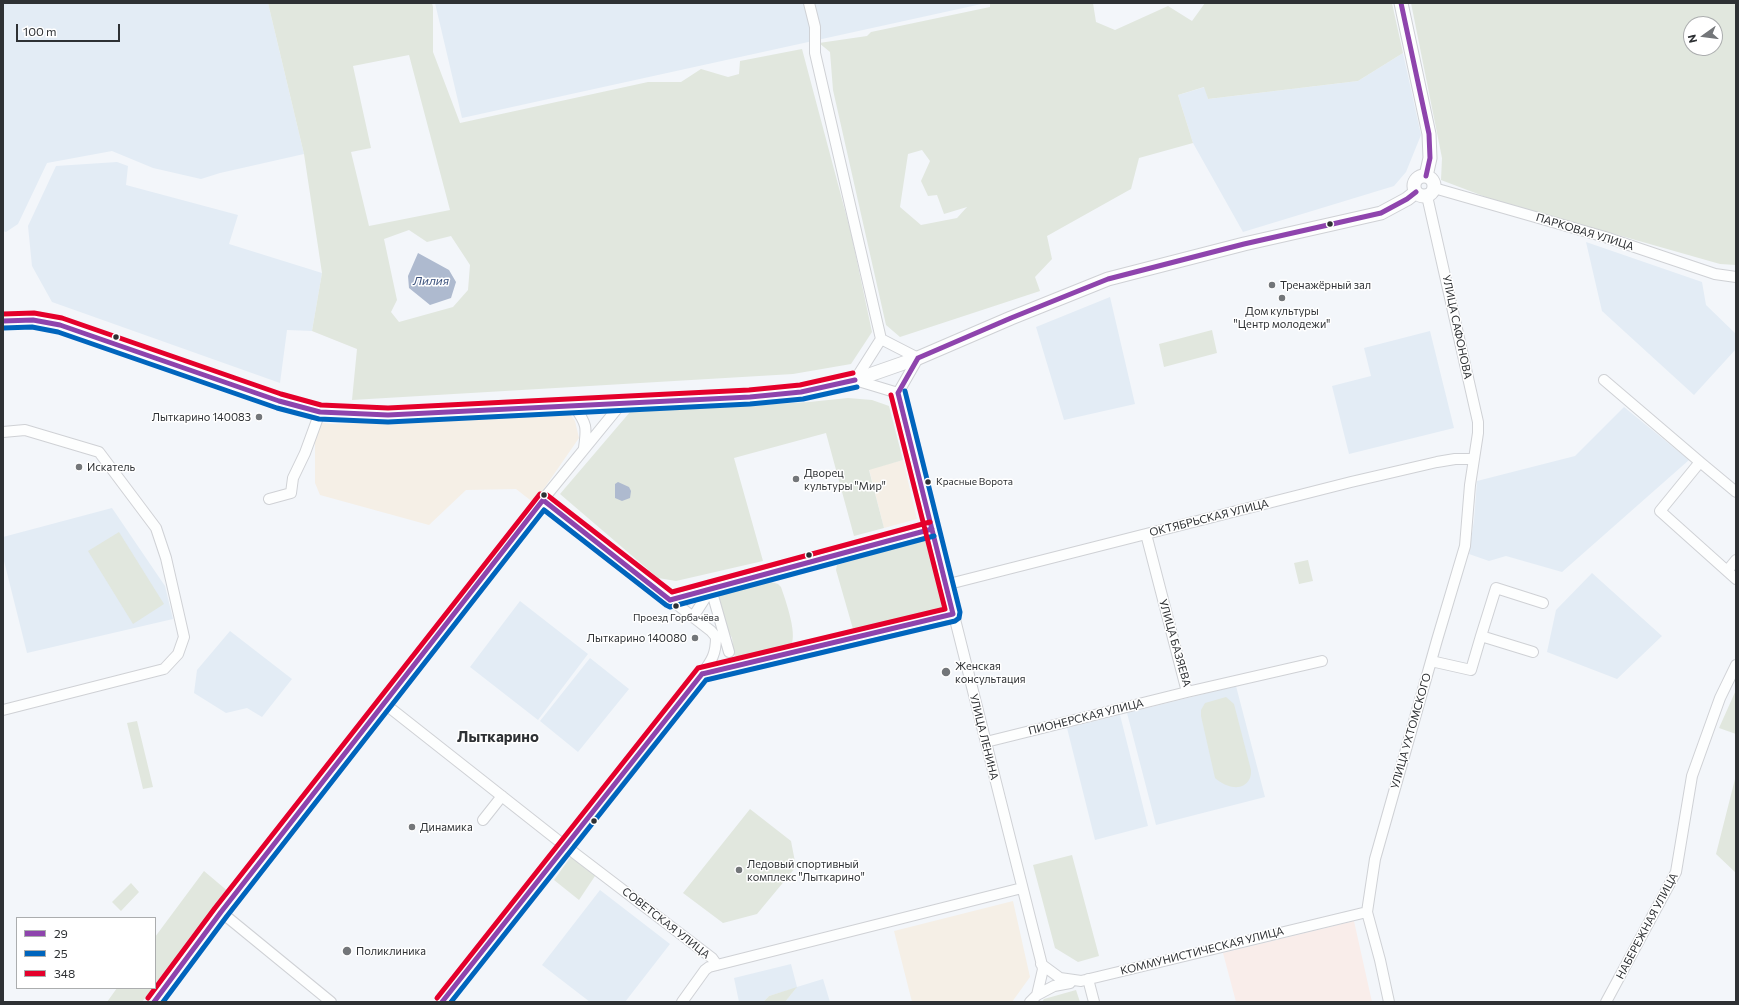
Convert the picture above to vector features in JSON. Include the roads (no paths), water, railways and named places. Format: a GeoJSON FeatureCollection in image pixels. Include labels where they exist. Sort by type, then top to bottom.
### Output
{"type":"FeatureCollection","features":[{"type":"Feature","properties":{"kind":"main road"},"geometry":{"type":"LineString","coordinates":[[1401,3],[1429,134],[1430,158],[1426,176]]}},
{"type":"Feature","properties":{"kind":"main road"},"geometry":{"type":"LineString","coordinates":[[3,322],[33,320],[68,328],[279,401],[320,412],[388,415],[750,397],[801,392],[855,380],[918,358],[1011,318],[1108,279],[1244,244],[1381,213],[1403,201],[1425,192],[1432,180],[1426,176],[1420,177],[1416,181],[1414,187],[1425,192]]}},
{"type":"Feature","properties":{"kind":"street"},"geometry":{"type":"LineString","coordinates":[[809,3],[815,27],[815,53],[881,339],[855,380],[898,393],[918,358],[881,339]]}},
{"type":"Feature","properties":{"kind":"street","name":"ПАРКОВАЯ УЛИЦА"},"geometry":{"type":"LineString","coordinates":[[1425,192],[1605,237],[1715,274],[1736,277]]}},
{"type":"Feature","properties":{"kind":"street","name":"УЛИЦА САФОНОВА"},"geometry":{"type":"LineString","coordinates":[[1425,192],[1478,422],[1478,433],[1473,459]]}},
{"type":"Feature","properties":{"kind":"street"},"geometry":{"type":"LineString","coordinates":[[1604,380],[1736,492]]}},
{"type":"Feature","properties":{"kind":"street","name":"УЛИЦА ЛЕНИНА"},"geometry":{"type":"LineString","coordinates":[[898,393],[952,614],[1043,969],[1033,998]]}},
{"type":"Feature","properties":{"kind":"street"},"geometry":{"type":"LineString","coordinates":[[154,1002],[221,912],[543,500],[621,404]]}},
{"type":"Feature","properties":{"kind":"street"},"geometry":{"type":"LineString","coordinates":[[574,406],[582,417],[587,428],[584,449]]}},
{"type":"Feature","properties":{"kind":"street"},"geometry":{"type":"LineString","coordinates":[[269,499],[291,493],[293,478],[305,453],[320,412]]}},
{"type":"Feature","properties":{"kind":"street"},"geometry":{"type":"LineString","coordinates":[[3,432],[25,430],[99,452],[156,528],[166,558],[184,637],[178,654],[164,669],[3,710]]}},
{"type":"Feature","properties":{"kind":"street","name":"ОКТЯБРЬСКАЯ УЛИЦА"},"geometry":{"type":"LineString","coordinates":[[945,585],[1344,483],[1437,462],[1454,459],[1473,459]]}},
{"type":"Feature","properties":{"kind":"street","name":"УЛИЦА УХТОМСКОГО"},"geometry":{"type":"LineString","coordinates":[[1389,1002],[1380,960],[1367,912],[1375,859],[1465,546],[1473,459]]}},
{"type":"Feature","properties":{"kind":"street"},"geometry":{"type":"LineString","coordinates":[[1700,462],[1660,511],[1736,579]]}},
{"type":"Feature","properties":{"kind":"street"},"geometry":{"type":"LineString","coordinates":[[543,500],[713,634],[740,665]]}},
{"type":"Feature","properties":{"kind":"street"},"geometry":{"type":"LineString","coordinates":[[670,600],[932,529]]}},
{"type":"Feature","properties":{"kind":"street","name":"УЛИЦА БАЗЯЕВА"},"geometry":{"type":"LineString","coordinates":[[1146,534],[1187,692],[1322,661]]}},
{"type":"Feature","properties":{"kind":"street"},"geometry":{"type":"LineString","coordinates":[[1727,571],[1736,560]]}},
{"type":"Feature","properties":{"kind":"street"},"geometry":{"type":"LineString","coordinates":[[1431,661],[1471,670],[1496,588],[1543,603]]}},
{"type":"Feature","properties":{"kind":"street"},"geometry":{"type":"LineString","coordinates":[[693,618],[711,589]]}},
{"type":"Feature","properties":{"kind":"street"},"geometry":{"type":"LineString","coordinates":[[711,589],[729,652]]}},
{"type":"Feature","properties":{"kind":"street"},"geometry":{"type":"LineString","coordinates":[[702,674],[952,614]]}},
{"type":"Feature","properties":{"kind":"street"},"geometry":{"type":"LineString","coordinates":[[442,1002],[702,674],[716,650],[713,634]]}},
{"type":"Feature","properties":{"kind":"street"},"geometry":{"type":"LineString","coordinates":[[1481,636],[1533,652]]}},
{"type":"Feature","properties":{"kind":"street","name":"НАБЕРЕЖНАЯ УЛИЦА"},"geometry":{"type":"LineString","coordinates":[[1606,1002],[1676,872],[1692,776],[1720,698],[1736,665]]}},
{"type":"Feature","properties":{"kind":"street","name":"ПИОНЕРСКАЯ УЛИЦА"},"geometry":{"type":"LineString","coordinates":[[986,742],[1187,692]]}},
{"type":"Feature","properties":{"kind":"street","name":"СОВЕТСКАЯ УЛИЦА"},"geometry":{"type":"LineString","coordinates":[[385,704],[565,846],[707,954],[717,965],[1022,888]]}},
{"type":"Feature","properties":{"kind":"street"},"geometry":{"type":"LineString","coordinates":[[483,820],[502,796]]}},
{"type":"Feature","properties":{"kind":"street"},"geometry":{"type":"LineString","coordinates":[[221,912],[332,1002]]}},
{"type":"Feature","properties":{"kind":"street","name":"КОММУНИСТИЧЕСКАЯ УЛИЦА"},"geometry":{"type":"LineString","coordinates":[[1041,964],[1060,978],[1084,980],[1367,912]]}},
{"type":"Feature","properties":{"kind":"street"},"geometry":{"type":"LineString","coordinates":[[682,1002],[705,970],[717,965]]}},
{"type":"Feature","properties":{"kind":"street"},"geometry":{"type":"LineString","coordinates":[[1033,998],[1054,986],[1084,980],[1094,1002]]}},
{"type":"Feature","properties":{"kind":"water","name":"Лилия"},"geometry":{"type":"Polygon","coordinates":[[[418,253],[449,270],[456,282],[451,298],[430,305],[409,288],[408,276],[418,253]]]}},
{"type":"Feature","properties":{"kind":"water"},"geometry":{"type":"Polygon","coordinates":[[[618,482],[629,487],[631,491],[630,498],[622,501],[615,498],[615,484],[618,482]]]}},
{"type":"Feature","properties":{"kind":"place","name":"Тренажёрный зал"},"geometry":{"type":"Point","coordinates":[1272,285]}},
{"type":"Feature","properties":{"kind":"place","name":"Дом культуры \"Центр молодежи\""},"geometry":{"type":"Point","coordinates":[1282,298]}},
{"type":"Feature","properties":{"kind":"place","name":"Лыткарино 140083"},"geometry":{"type":"Point","coordinates":[259,417]}},
{"type":"Feature","properties":{"kind":"place","name":"Искатель"},"geometry":{"type":"Point","coordinates":[79,467]}},
{"type":"Feature","properties":{"kind":"place","name":"Дворец культуры \"Мир\""},"geometry":{"type":"Point","coordinates":[796,479]}},
{"type":"Feature","properties":{"kind":"place","name":"Красные Ворота"},"geometry":{"type":"Point","coordinates":[928,482]}},
{"type":"Feature","properties":{"kind":"place","name":"Проезд Горбачёва"},"geometry":{"type":"Point","coordinates":[676,606]}},
{"type":"Feature","properties":{"kind":"place","name":"Лыткарино 140080"},"geometry":{"type":"Point","coordinates":[695,638]}},
{"type":"Feature","properties":{"kind":"place","name":"Женская консультация"},"geometry":{"type":"Point","coordinates":[946,672]}},
{"type":"Feature","properties":{"kind":"place","name":"Динамика"},"geometry":{"type":"Point","coordinates":[412,827]}},
{"type":"Feature","properties":{"kind":"place","name":"Ледовый спортивный комплекс \"Лыткарино\""},"geometry":{"type":"Point","coordinates":[739,870]}},
{"type":"Feature","properties":{"kind":"place","name":"Поликлиника"},"geometry":{"type":"Point","coordinates":[347,951]}},
{"type":"Feature","properties":{"kind":"district","name":"Лыткарино"},"geometry":{"type":"Point","coordinates":[498,737]}}]}
